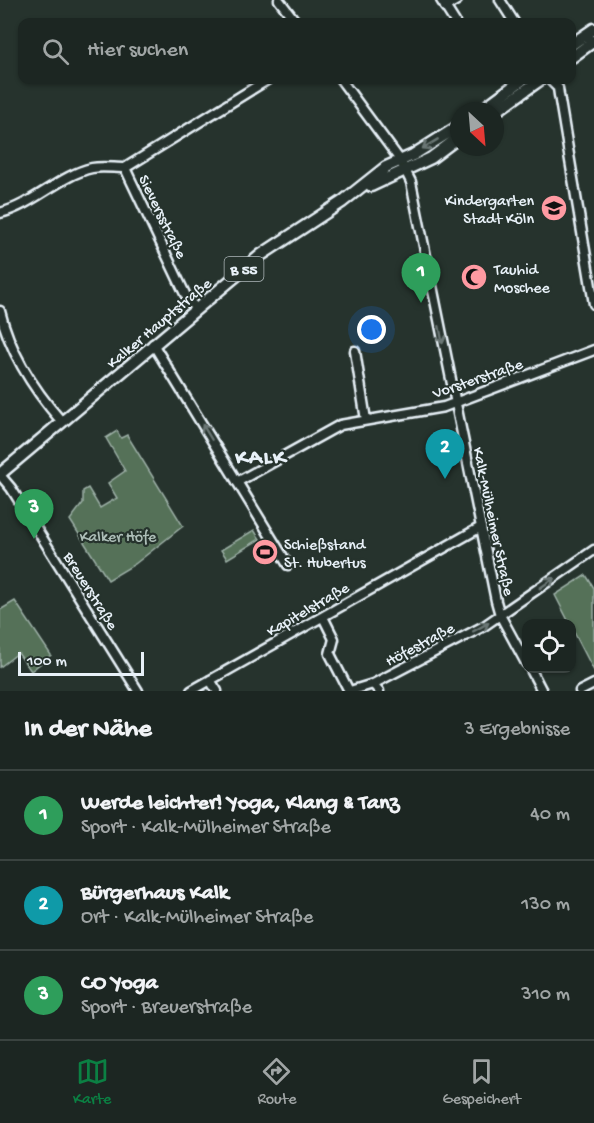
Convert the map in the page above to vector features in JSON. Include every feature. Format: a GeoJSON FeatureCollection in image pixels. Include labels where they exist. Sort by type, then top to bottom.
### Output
{"type":"FeatureCollection","features":[{"type":"Feature","properties":{"kind":"main road"},"geometry":{"type":"LineString","coordinates":[[576,41],[594,29]]}},
{"type":"Feature","properties":{"kind":"main road"},"geometry":{"type":"LineString","coordinates":[[576,54],[594,41]]}},
{"type":"Feature","properties":{"kind":"main road"},"geometry":{"type":"LineString","coordinates":[[492,102],[517,84]]}},
{"type":"Feature","properties":{"kind":"main road"},"geometry":{"type":"LineString","coordinates":[[504,106],[534,84]]}},
{"type":"Feature","properties":{"kind":"main road","name":"Kalker Hauptstraße"},"geometry":{"type":"LineString","coordinates":[[0,475],[195,308],[278,243],[450,132]]}},
{"type":"Feature","properties":{"kind":"main road","name":"Kalker Hauptstraße"},"geometry":{"type":"LineString","coordinates":[[403,164],[431,158],[450,144]]}},
{"type":"Feature","properties":{"kind":"street"},"geometry":{"type":"LineString","coordinates":[[279,0],[293,18]]}},
{"type":"Feature","properties":{"kind":"street"},"geometry":{"type":"LineString","coordinates":[[452,18],[443,4],[457,0]]}},
{"type":"Feature","properties":{"kind":"street"},"geometry":{"type":"LineString","coordinates":[[500,0],[511,18]]}},
{"type":"Feature","properties":{"kind":"street","name":"Sieversstraße"},"geometry":{"type":"LineString","coordinates":[[0,213],[13,209],[84,171],[100,167],[125,168],[261,84]]}},
{"type":"Feature","properties":{"kind":"street","name":"Kalk-Mülheimer Straße"},"geometry":{"type":"LineString","coordinates":[[344,84],[403,164],[414,195],[454,402],[500,615],[522,656]]}},
{"type":"Feature","properties":{"kind":"street"},"geometry":{"type":"LineString","coordinates":[[552,84],[559,95],[594,304]]}},
{"type":"Feature","properties":{"kind":"street","name":"Sieversstraße"},"geometry":{"type":"LineString","coordinates":[[125,168],[186,296],[195,308]]}},
{"type":"Feature","properties":{"kind":"street"},"geometry":{"type":"LineString","coordinates":[[0,311],[21,365],[38,394],[62,422]]}},
{"type":"Feature","properties":{"kind":"street"},"geometry":{"type":"LineString","coordinates":[[153,344],[288,565]]}},
{"type":"Feature","properties":{"kind":"street","name":"Vorsterstraße"},"geometry":{"type":"LineString","coordinates":[[237,483],[340,425],[444,407],[594,350]]}},
{"type":"Feature","properties":{"kind":"street"},"geometry":{"type":"LineString","coordinates":[[355,351],[366,420]]}},
{"type":"Feature","properties":{"kind":"street","name":"Breuerstraße"},"geometry":{"type":"LineString","coordinates":[[0,475],[11,488],[138,691]]}},
{"type":"Feature","properties":{"kind":"street","name":"Kapitelstraße"},"geometry":{"type":"LineString","coordinates":[[192,691],[481,527]]}},
{"type":"Feature","properties":{"kind":"street","name":"Höfestraße"},"geometry":{"type":"LineString","coordinates":[[349,691],[376,687],[500,615],[594,550]]}},
{"type":"Feature","properties":{"kind":"street"},"geometry":{"type":"LineString","coordinates":[[323,617],[333,639],[330,654],[349,691]]}},
{"type":"Feature","properties":{"kind":"street"},"geometry":{"type":"LineString","coordinates":[[532,673],[542,691]]}},
{"type":"Feature","properties":{"kind":"street"},"geometry":{"type":"LineString","coordinates":[[210,680],[217,691]]}},
{"type":"Feature","properties":{"kind":"street"},"geometry":{"type":"LineString","coordinates":[[580,691],[594,684]]}},
{"type":"Feature","properties":{"kind":"green space","name":"Kalker Höfe"},"geometry":{"type":"Polygon","coordinates":[[[117,431],[121,438],[127,435],[183,526],[135,564],[108,580],[70,520],[83,503],[83,491],[88,488],[100,508],[117,498],[108,483],[125,471],[106,438],[117,431]]]}},
{"type":"Feature","properties":{"kind":"green space"},"geometry":{"type":"Polygon","coordinates":[[[254,530],[260,539],[227,559],[221,550],[254,530]]]}},
{"type":"Feature","properties":{"kind":"green space"},"geometry":{"type":"Polygon","coordinates":[[[586,575],[594,588],[594,671],[576,636],[576,619],[567,619],[555,595],[586,575]]]}},
{"type":"Feature","properties":{"kind":"green space"},"geometry":{"type":"Polygon","coordinates":[[[15,601],[51,655],[31,671],[18,653],[0,667],[0,610],[15,601]]]}},
{"type":"Feature","properties":{"kind":"place","name":"Kindergarten Stadt Köln"},"geometry":{"type":"Point","coordinates":[554,208]}},
{"type":"Feature","properties":{"kind":"place","name":"Tauhid Moschee"},"geometry":{"type":"Point","coordinates":[474,277]}},
{"type":"Feature","properties":{"kind":"place","name":"Werde leichter! Yoga, Klang & Tanz"},"geometry":{"type":"Point","coordinates":[421,303]}},
{"type":"Feature","properties":{"kind":"place","name":"Bürgerhaus Kalk"},"geometry":{"type":"Point","coordinates":[445,479]}},
{"type":"Feature","properties":{"kind":"place","name":"CO Yoga"},"geometry":{"type":"Point","coordinates":[34,539]}},
{"type":"Feature","properties":{"kind":"place","name":"Schießstand St. Hubertus"},"geometry":{"type":"Point","coordinates":[265,552]}},
{"type":"Feature","properties":{"kind":"district","name":"KALK"},"geometry":{"type":"Point","coordinates":[261,455]}}]}
